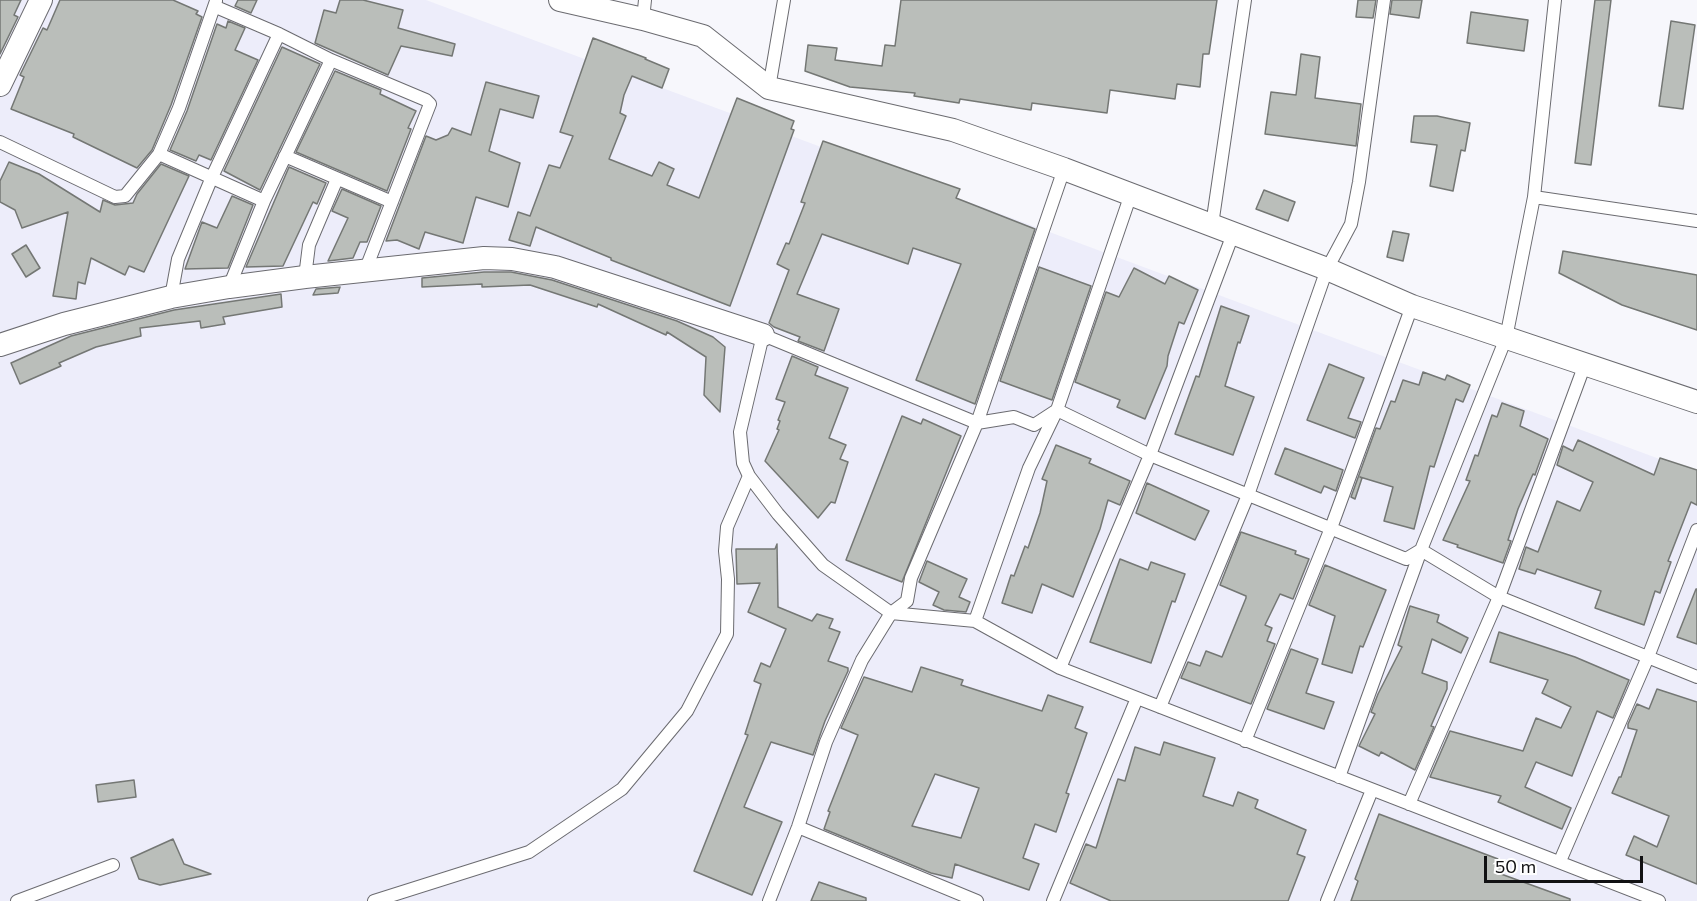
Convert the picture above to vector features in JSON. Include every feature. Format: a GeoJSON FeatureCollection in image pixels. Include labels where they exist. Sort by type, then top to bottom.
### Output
{"type":"FeatureCollection","features":[{"type":"Feature","properties":{"kind":"street"},"geometry":{"type":"LineString","coordinates":[[0,85],[41,0]]}},
{"type":"Feature","properties":{"kind":"street"},"geometry":{"type":"LineString","coordinates":[[560,0],[644,9],[703,36],[769,88],[953,130],[1064,169],[1327,269],[1412,306],[1697,402]]}},
{"type":"Feature","properties":{"kind":"street"},"geometry":{"type":"LineString","coordinates":[[0,345],[64,324],[171,297],[305,277],[484,258],[512,259],[555,267],[763,335]]}},
{"type":"Feature","properties":{"kind":"lane"},"geometry":{"type":"LineString","coordinates":[[769,88],[784,0]]}},
{"type":"Feature","properties":{"kind":"lane"},"geometry":{"type":"LineString","coordinates":[[1060,668],[1150,455],[1223,230],[1245,0]]}},
{"type":"Feature","properties":{"kind":"lane"},"geometry":{"type":"LineString","coordinates":[[1160,707],[1248,495],[1327,269],[1351,225],[1384,0]]}},
{"type":"Feature","properties":{"kind":"lane"},"geometry":{"type":"LineString","coordinates":[[1339,777],[1421,550],[1506,338],[1534,197],[1555,0]]}},
{"type":"Feature","properties":{"kind":"lane"},"geometry":{"type":"LineString","coordinates":[[0,141],[115,197],[125,196],[159,154],[180,108],[216,4],[331,60],[426,100],[430,104],[365,271]]}},
{"type":"Feature","properties":{"kind":"lane"},"geometry":{"type":"LineString","coordinates":[[171,297],[178,259],[212,177],[279,34]]}},
{"type":"Feature","properties":{"kind":"lane"},"geometry":{"type":"LineString","coordinates":[[229,287],[264,201],[331,60]]}},
{"type":"Feature","properties":{"kind":"lane"},"geometry":{"type":"LineString","coordinates":[[159,154],[264,201]]}},
{"type":"Feature","properties":{"kind":"lane"},"geometry":{"type":"LineString","coordinates":[[285,156],[392,202]]}},
{"type":"Feature","properties":{"kind":"lane"},"geometry":{"type":"LineString","coordinates":[[769,901],[798,827],[825,742],[862,660],[891,613],[907,601],[911,578],[977,423],[1064,169]]}},
{"type":"Feature","properties":{"kind":"lane"},"geometry":{"type":"LineString","coordinates":[[305,277],[309,245],[337,179]]}},
{"type":"Feature","properties":{"kind":"lane"},"geometry":{"type":"LineString","coordinates":[[975,621],[1029,468],[1057,410],[1131,194]]}},
{"type":"Feature","properties":{"kind":"lane"},"geometry":{"type":"LineString","coordinates":[[1534,197],[1697,221]]}},
{"type":"Feature","properties":{"kind":"lane"},"geometry":{"type":"LineString","coordinates":[[1245,741],[1331,528],[1412,306]]}},
{"type":"Feature","properties":{"kind":"lane"},"geometry":{"type":"LineString","coordinates":[[1057,410],[1034,425],[1014,417],[977,423],[763,335],[740,432],[743,463],[749,476],[778,514],[823,565],[891,613],[975,621],[1060,668],[1659,901]]}},
{"type":"Feature","properties":{"kind":"lane"},"geometry":{"type":"LineString","coordinates":[[1409,804],[1499,597],[1584,364]]}},
{"type":"Feature","properties":{"kind":"lane"},"geometry":{"type":"LineString","coordinates":[[1057,410],[1150,455],[1406,559],[1421,550]]}},
{"type":"Feature","properties":{"kind":"lane"},"geometry":{"type":"LineString","coordinates":[[374,901],[529,852],[622,789],[687,711],[727,634],[729,579],[725,551],[727,527],[749,476]]}},
{"type":"Feature","properties":{"kind":"lane"},"geometry":{"type":"LineString","coordinates":[[1560,861],[1648,657],[1697,530]]}},
{"type":"Feature","properties":{"kind":"lane"},"geometry":{"type":"LineString","coordinates":[[1421,550],[1499,597],[1697,677]]}},
{"type":"Feature","properties":{"kind":"lane"},"geometry":{"type":"LineString","coordinates":[[1053,901],[1137,698]]}},
{"type":"Feature","properties":{"kind":"lane"},"geometry":{"type":"LineString","coordinates":[[1327,901],[1372,790]]}},
{"type":"Feature","properties":{"kind":"lane"},"geometry":{"type":"LineString","coordinates":[[798,827],[972,900]]}},
{"type":"Feature","properties":{"kind":"lane"},"geometry":{"type":"LineString","coordinates":[[16,901],[113,865]]}},
{"type":"Feature","properties":{"kind":"shaded area"},"geometry":{"type":"Polygon","coordinates":[[[0,0],[426,0],[1697,473],[1697,901],[0,901],[0,0]]]}},
{"type":"Feature","properties":{"kind":"building"},"geometry":{"type":"Polygon","coordinates":[[[0,0],[21,0],[14,15],[18,17],[0,54],[0,0]]]}},
{"type":"Feature","properties":{"kind":"building"},"geometry":{"type":"Polygon","coordinates":[[[60,0],[173,0],[198,11],[196,14],[202,17],[171,105],[152,150],[137,168],[73,137],[74,134],[11,109],[24,77],[20,75],[43,28],[47,30],[60,0]]]}},
{"type":"Feature","properties":{"kind":"building"},"geometry":{"type":"Polygon","coordinates":[[[238,0],[257,0],[251,13],[235,6],[238,0]]]}},
{"type":"Feature","properties":{"kind":"building"},"geometry":{"type":"Polygon","coordinates":[[[340,0],[363,0],[403,10],[398,28],[455,44],[452,56],[401,46],[388,75],[315,43],[324,10],[336,13],[340,0]]]}},
{"type":"Feature","properties":{"kind":"building"},"geometry":{"type":"Polygon","coordinates":[[[901,0],[1217,0],[1209,54],[1203,54],[1200,87],[1177,84],[1175,99],[1110,90],[1107,113],[1032,103],[1031,110],[960,99],[959,103],[914,96],[915,93],[850,87],[805,71],[808,45],[837,48],[835,60],[882,66],[885,45],[895,46],[901,0]]]}},
{"type":"Feature","properties":{"kind":"building"},"geometry":{"type":"Polygon","coordinates":[[[1358,0],[1376,0],[1373,18],[1356,17],[1358,0]]]}},
{"type":"Feature","properties":{"kind":"building"},"geometry":{"type":"Polygon","coordinates":[[[1392,0],[1422,0],[1419,18],[1390,14],[1392,0]]]}},
{"type":"Feature","properties":{"kind":"building"},"geometry":{"type":"Polygon","coordinates":[[[1595,0],[1611,0],[1591,165],[1575,163],[1595,0]]]}},
{"type":"Feature","properties":{"kind":"building"},"geometry":{"type":"Polygon","coordinates":[[[1471,12],[1528,20],[1524,51],[1467,43],[1471,12]]]}},
{"type":"Feature","properties":{"kind":"building"},"geometry":{"type":"Polygon","coordinates":[[[228,21],[245,28],[235,50],[258,60],[211,160],[199,155],[196,161],[170,150],[187,111],[217,24],[226,28],[228,21]]]}},
{"type":"Feature","properties":{"kind":"building"},"geometry":{"type":"Polygon","coordinates":[[[1671,21],[1695,25],[1683,109],[1659,106],[1671,21]]]}},
{"type":"Feature","properties":{"kind":"building"},"geometry":{"type":"Polygon","coordinates":[[[593,38],[669,69],[662,88],[632,76],[620,113],[626,116],[609,159],[652,176],[659,162],[674,169],[667,185],[699,198],[737,98],[794,121],[791,129],[794,130],[730,306],[611,260],[611,258],[536,227],[530,246],[509,240],[518,212],[530,216],[549,165],[560,168],[573,136],[560,132],[593,38]]]}},
{"type":"Feature","properties":{"kind":"building"},"geometry":{"type":"Polygon","coordinates":[[[282,47],[320,64],[260,190],[224,171],[282,47]]]}},
{"type":"Feature","properties":{"kind":"building"},"geometry":{"type":"Polygon","coordinates":[[[1301,54],[1320,57],[1315,98],[1361,104],[1356,146],[1265,134],[1271,92],[1296,95],[1301,54]]]}},
{"type":"Feature","properties":{"kind":"building"},"geometry":{"type":"Polygon","coordinates":[[[335,71],[381,90],[380,94],[416,111],[387,191],[296,152],[335,71]]]}},
{"type":"Feature","properties":{"kind":"building"},"geometry":{"type":"Polygon","coordinates":[[[486,82],[539,96],[533,118],[500,109],[489,151],[520,163],[508,207],[476,197],[463,243],[425,232],[419,249],[397,240],[386,241],[426,136],[436,140],[448,135],[452,128],[471,135],[486,82]]]}},
{"type":"Feature","properties":{"kind":"building"},"geometry":{"type":"Polygon","coordinates":[[[1414,116],[1437,116],[1470,123],[1465,151],[1461,150],[1453,191],[1430,186],[1437,145],[1411,142],[1414,116]]]}},
{"type":"Feature","properties":{"kind":"building"},"geometry":{"type":"Polygon","coordinates":[[[823,141],[960,189],[956,198],[1035,229],[975,404],[916,380],[961,264],[913,248],[908,264],[822,234],[797,294],[839,309],[824,351],[798,341],[800,337],[769,323],[789,270],[777,264],[786,243],[789,244],[805,203],[801,202],[823,141]]]}},
{"type":"Feature","properties":{"kind":"building"},"geometry":{"type":"Polygon","coordinates":[[[9,162],[39,174],[100,212],[103,200],[115,205],[133,203],[137,194],[161,164],[189,176],[144,272],[129,266],[125,275],[91,258],[85,284],[78,282],[76,299],[53,296],[68,212],[22,228],[15,210],[0,202],[0,181],[9,162]]]}},
{"type":"Feature","properties":{"kind":"building"},"geometry":{"type":"Polygon","coordinates":[[[289,167],[326,183],[317,204],[313,202],[283,266],[246,267],[289,167]]]}},
{"type":"Feature","properties":{"kind":"building"},"geometry":{"type":"Polygon","coordinates":[[[342,189],[381,206],[367,242],[360,242],[353,258],[328,261],[348,218],[332,211],[342,189]]]}},
{"type":"Feature","properties":{"kind":"building"},"geometry":{"type":"Polygon","coordinates":[[[1264,190],[1295,202],[1288,221],[1256,209],[1264,190]]]}},
{"type":"Feature","properties":{"kind":"building"},"geometry":{"type":"Polygon","coordinates":[[[232,196],[253,205],[228,268],[185,269],[202,222],[217,228],[232,196]]]}},
{"type":"Feature","properties":{"kind":"building"},"geometry":{"type":"Polygon","coordinates":[[[1393,231],[1409,234],[1403,261],[1387,257],[1393,231]]]}},
{"type":"Feature","properties":{"kind":"building"},"geometry":{"type":"Polygon","coordinates":[[[26,245],[40,268],[26,277],[12,254],[26,245]]]}},
{"type":"Feature","properties":{"kind":"building"},"geometry":{"type":"Polygon","coordinates":[[[1563,251],[1697,275],[1697,330],[1622,305],[1559,273],[1563,251]]]}},
{"type":"Feature","properties":{"kind":"building"},"geometry":{"type":"Polygon","coordinates":[[[1039,267],[1091,286],[1052,400],[1000,381],[1039,267]]]}},
{"type":"Feature","properties":{"kind":"building"},"geometry":{"type":"Polygon","coordinates":[[[1134,268],[1165,284],[1169,276],[1198,290],[1184,324],[1179,322],[1167,366],[1145,419],[1117,407],[1120,400],[1075,382],[1106,292],[1119,297],[1134,268]]]}},
{"type":"Feature","properties":{"kind":"building"},"geometry":{"type":"Polygon","coordinates":[[[484,272],[511,272],[552,280],[677,321],[713,337],[725,347],[720,412],[704,395],[706,357],[667,332],[666,335],[598,304],[597,307],[530,285],[482,287],[482,284],[422,287],[422,278],[484,272]]]}},
{"type":"Feature","properties":{"kind":"building"},"geometry":{"type":"Polygon","coordinates":[[[340,287],[338,293],[313,295],[316,289],[340,287]]]}},
{"type":"Feature","properties":{"kind":"building"},"geometry":{"type":"Polygon","coordinates":[[[281,294],[282,307],[223,317],[225,324],[201,328],[200,321],[140,328],[141,336],[96,347],[59,363],[61,366],[20,384],[11,363],[71,336],[174,310],[281,294]]]}},
{"type":"Feature","properties":{"kind":"building"},"geometry":{"type":"Polygon","coordinates":[[[1221,306],[1249,316],[1240,343],[1238,342],[1225,386],[1254,397],[1233,455],[1175,434],[1196,376],[1199,377],[1221,306]]]}},
{"type":"Feature","properties":{"kind":"building"},"geometry":{"type":"Polygon","coordinates":[[[792,356],[818,367],[815,375],[848,388],[829,438],[846,445],[840,459],[848,462],[835,503],[831,502],[818,518],[765,461],[779,430],[777,429],[780,421],[778,420],[785,402],[776,399],[792,356]]]}},
{"type":"Feature","properties":{"kind":"building"},"geometry":{"type":"Polygon","coordinates":[[[1329,364],[1364,378],[1348,418],[1361,422],[1355,438],[1307,420],[1329,364]]]}},
{"type":"Feature","properties":{"kind":"building"},"geometry":{"type":"Polygon","coordinates":[[[1423,372],[1445,380],[1447,375],[1470,385],[1463,402],[1456,399],[1434,467],[1430,466],[1414,529],[1384,521],[1393,487],[1360,477],[1362,478],[1355,499],[1351,497],[1376,428],[1380,429],[1391,401],[1395,402],[1403,380],[1419,385],[1423,372]]]}},
{"type":"Feature","properties":{"kind":"building"},"geometry":{"type":"Polygon","coordinates":[[[1502,403],[1524,411],[1520,426],[1548,439],[1535,475],[1533,474],[1518,509],[1508,540],[1511,541],[1503,563],[1443,540],[1470,481],[1466,480],[1475,455],[1478,456],[1492,415],[1497,417],[1502,403]]]}},
{"type":"Feature","properties":{"kind":"building"},"geometry":{"type":"Polygon","coordinates":[[[902,416],[921,424],[923,419],[961,436],[902,582],[846,560],[902,416]]]}},
{"type":"Feature","properties":{"kind":"building"},"geometry":{"type":"Polygon","coordinates":[[[1578,440],[1654,475],[1660,458],[1697,470],[1697,505],[1691,502],[1668,561],[1671,562],[1660,593],[1655,591],[1644,625],[1595,608],[1601,591],[1537,569],[1535,574],[1519,569],[1526,547],[1538,552],[1557,501],[1580,511],[1593,482],[1557,465],[1563,446],[1573,451],[1578,440]]]}},
{"type":"Feature","properties":{"kind":"building"},"geometry":{"type":"Polygon","coordinates":[[[1056,445],[1091,459],[1089,463],[1130,481],[1120,505],[1108,500],[1100,529],[1073,597],[1042,584],[1032,613],[1002,603],[1011,575],[1014,576],[1025,546],[1028,548],[1040,513],[1047,481],[1042,479],[1056,445]]]}},
{"type":"Feature","properties":{"kind":"building"},"geometry":{"type":"Polygon","coordinates":[[[1285,448],[1343,470],[1336,491],[1324,486],[1321,493],[1275,474],[1285,448]]]}},
{"type":"Feature","properties":{"kind":"building"},"geometry":{"type":"Polygon","coordinates":[[[1147,483],[1209,511],[1195,540],[1136,513],[1147,483]]]}},
{"type":"Feature","properties":{"kind":"building"},"geometry":{"type":"Polygon","coordinates":[[[1241,532],[1296,551],[1295,554],[1309,559],[1293,599],[1280,594],[1265,625],[1272,628],[1267,641],[1275,644],[1251,704],[1181,678],[1188,662],[1200,666],[1206,651],[1222,657],[1246,598],[1220,585],[1241,532]]]}},
{"type":"Feature","properties":{"kind":"building"},"geometry":{"type":"Polygon","coordinates":[[[777,544],[778,607],[812,621],[817,614],[833,619],[829,628],[840,632],[828,661],[848,668],[848,671],[825,721],[813,755],[771,742],[744,807],[782,822],[752,895],[694,871],[748,735],[745,734],[761,684],[754,681],[761,663],[770,667],[786,629],[748,612],[760,583],[737,584],[736,549],[775,549],[777,544]]]}},
{"type":"Feature","properties":{"kind":"building"},"geometry":{"type":"Polygon","coordinates":[[[1120,559],[1148,570],[1151,562],[1185,574],[1175,602],[1172,601],[1151,663],[1090,642],[1120,559]]]}},
{"type":"Feature","properties":{"kind":"building"},"geometry":{"type":"Polygon","coordinates":[[[927,561],[967,579],[959,597],[970,602],[966,612],[944,610],[933,605],[939,592],[919,582],[927,561]]]}},
{"type":"Feature","properties":{"kind":"building"},"geometry":{"type":"Polygon","coordinates":[[[1325,565],[1386,590],[1363,647],[1360,646],[1352,673],[1322,664],[1335,616],[1309,605],[1325,565]]]}},
{"type":"Feature","properties":{"kind":"building"},"geometry":{"type":"Polygon","coordinates":[[[1697,589],[1697,644],[1677,637],[1697,589]]]}},
{"type":"Feature","properties":{"kind":"building"},"geometry":{"type":"Polygon","coordinates":[[[1410,606],[1439,615],[1437,622],[1468,638],[1461,653],[1432,639],[1422,673],[1447,682],[1447,689],[1431,726],[1434,727],[1415,770],[1381,752],[1379,756],[1359,746],[1375,714],[1371,712],[1378,694],[1402,647],[1398,645],[1410,606]]]}},
{"type":"Feature","properties":{"kind":"building"},"geometry":{"type":"Polygon","coordinates":[[[1499,632],[1575,657],[1629,680],[1613,718],[1597,711],[1572,776],[1536,762],[1525,787],[1571,808],[1562,829],[1498,802],[1501,796],[1430,777],[1450,731],[1523,751],[1536,718],[1561,728],[1571,707],[1542,693],[1548,680],[1490,662],[1499,632]]]}},
{"type":"Feature","properties":{"kind":"building"},"geometry":{"type":"Polygon","coordinates":[[[1291,649],[1318,659],[1306,693],[1334,702],[1324,729],[1267,709],[1291,649]]]}},
{"type":"Feature","properties":{"kind":"building"},"geometry":{"type":"Polygon","coordinates":[[[921,667],[963,680],[961,685],[1042,711],[1048,695],[1083,707],[1075,728],[1087,733],[1066,793],[1069,794],[1056,832],[1035,824],[1023,858],[1039,864],[1029,890],[955,864],[952,878],[931,873],[824,829],[830,812],[828,811],[858,735],[841,728],[864,677],[912,692],[921,667]],[[935,774],[912,826],[961,838],[979,788],[935,774]]]}},
{"type":"Feature","properties":{"kind":"building"},"geometry":{"type":"Polygon","coordinates":[[[1657,689],[1697,702],[1697,884],[1626,855],[1634,836],[1657,847],[1669,816],[1612,793],[1621,777],[1637,730],[1628,728],[1628,724],[1637,704],[1649,709],[1657,689]]]}},
{"type":"Feature","properties":{"kind":"building"},"geometry":{"type":"Polygon","coordinates":[[[1164,742],[1215,758],[1203,796],[1233,806],[1238,792],[1258,800],[1255,808],[1306,830],[1297,854],[1305,857],[1288,901],[1111,901],[1070,883],[1086,844],[1096,848],[1118,779],[1125,781],[1135,747],[1160,755],[1164,742]]]}},
{"type":"Feature","properties":{"kind":"building"},"geometry":{"type":"Polygon","coordinates":[[[134,780],[136,797],[98,802],[96,785],[134,780]]]}},
{"type":"Feature","properties":{"kind":"building"},"geometry":{"type":"Polygon","coordinates":[[[1379,814],[1506,862],[1501,874],[1570,899],[1570,901],[1351,901],[1358,881],[1355,879],[1379,814]]]}},
{"type":"Feature","properties":{"kind":"building"},"geometry":{"type":"Polygon","coordinates":[[[173,839],[184,864],[211,874],[160,885],[139,879],[131,858],[173,839]]]}},
{"type":"Feature","properties":{"kind":"building"},"geometry":{"type":"Polygon","coordinates":[[[819,882],[866,898],[866,901],[811,901],[819,882]]]}}]}
